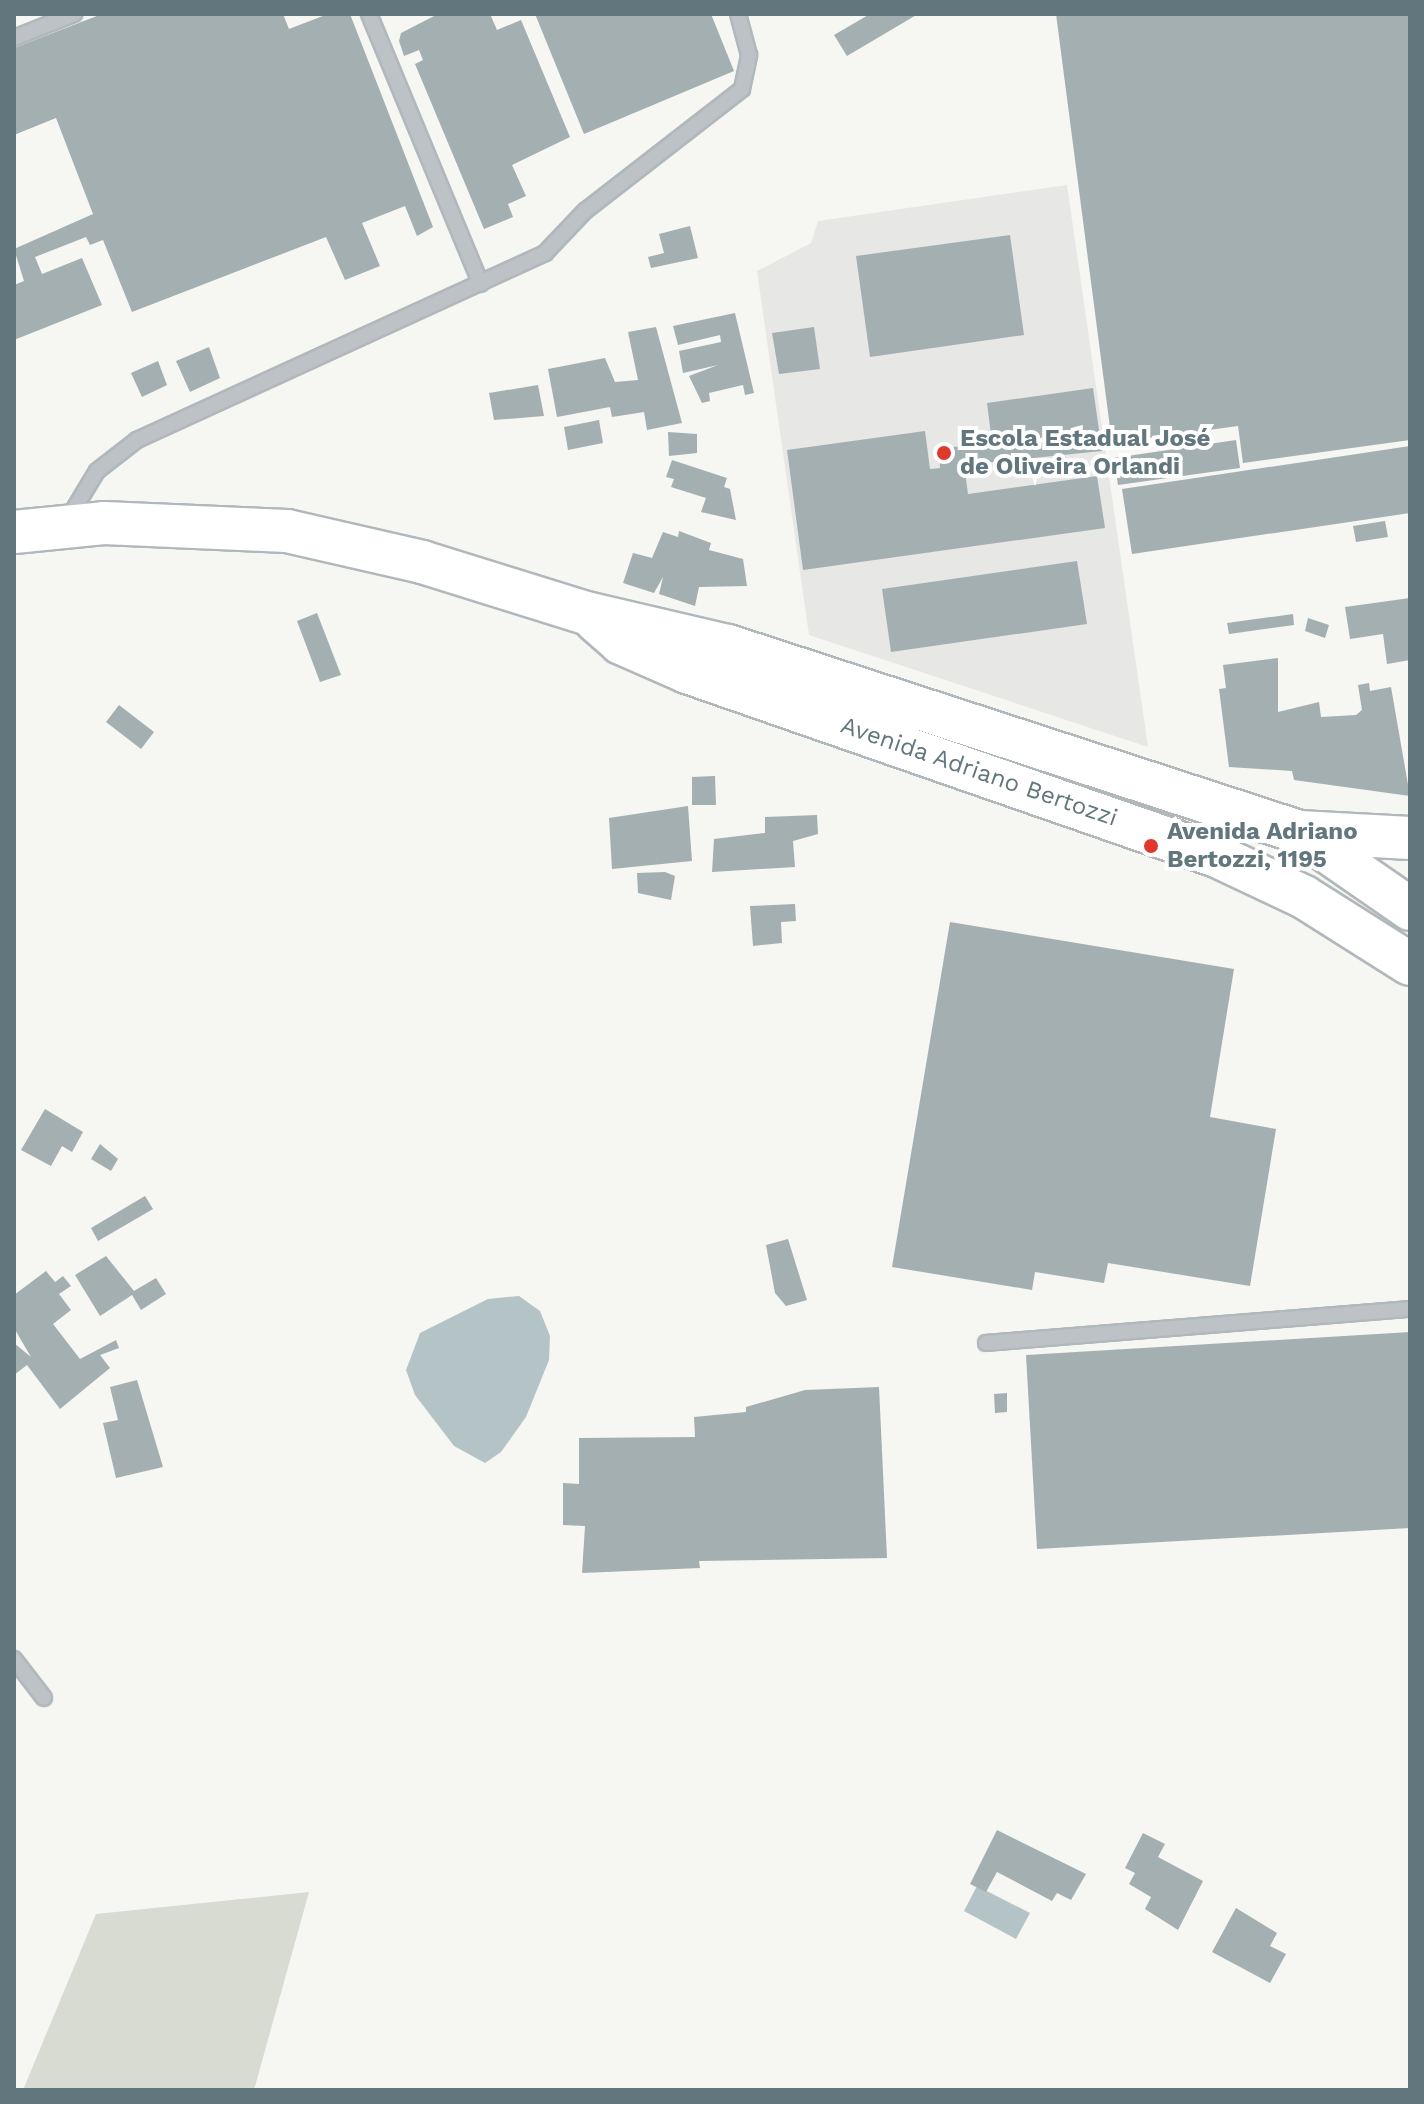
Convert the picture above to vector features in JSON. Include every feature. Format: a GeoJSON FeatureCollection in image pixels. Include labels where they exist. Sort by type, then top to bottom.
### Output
{"type":"FeatureCollection","features":[{"type":"Feature","properties":{"kind":"main road","name":"Avenida Adriano Bertozzi"},"geometry":{"type":"LineString","coordinates":[[14,532],[64,527],[180,524],[287,531],[422,562],[586,613],[728,646],[1299,832],[1410,909]]}},
{"type":"Feature","properties":{"kind":"main road","name":"Avenida Adriano Bertozzi"},"geometry":{"type":"LineString","coordinates":[[586,613],[621,643],[687,672],[1217,856],[1304,897],[1410,964]]}},
{"type":"Feature","properties":{"kind":"main road"},"geometry":{"type":"LineString","coordinates":[[1299,832],[1410,838]]}},
{"type":"Feature","properties":{"kind":"lane"},"geometry":{"type":"LineString","coordinates":[[14,38],[74,14]]}},
{"type":"Feature","properties":{"kind":"lane"},"geometry":{"type":"LineString","coordinates":[[369,14],[481,284]]}},
{"type":"Feature","properties":{"kind":"lane"},"geometry":{"type":"LineString","coordinates":[[64,527],[113,454],[276,372],[481,284],[545,253],[585,211],[742,89],[749,55],[738,14]]}},
{"type":"Feature","properties":{"kind":"lane"},"geometry":{"type":"LineString","coordinates":[[986,1343],[1410,1309]]}},
{"type":"Feature","properties":{"kind":"lane"},"geometry":{"type":"LineString","coordinates":[[14,1659],[44,1698]]}},
{"type":"Feature","properties":{"kind":"shaded area","name":"Escola Estadual José de Oliveira Orlandi"},"geometry":{"type":"Polygon","coordinates":[[[1067,185],[1148,747],[809,635],[757,271],[811,243],[818,221],[1067,185]]]}},
{"type":"Feature","properties":{"kind":"shaded area"},"geometry":{"type":"Polygon","coordinates":[[[519,1296],[540,1311],[550,1336],[549,1360],[526,1417],[501,1452],[485,1463],[454,1446],[415,1395],[406,1370],[420,1333],[488,1299],[519,1296]]]}},
{"type":"Feature","properties":{"kind":"shaded area"},"geometry":{"type":"Polygon","coordinates":[[[977,1886],[1030,1913],[1016,1939],[964,1911],[977,1886]]]}},
{"type":"Feature","properties":{"kind":"shaded area"},"geometry":{"type":"Polygon","coordinates":[[[309,1892],[254,2090],[23,2090],[96,1914],[309,1892]]]}},
{"type":"Feature","properties":{"kind":"building"},"geometry":{"type":"Polygon","coordinates":[[[102,14],[283,14],[289,29],[328,14],[350,14],[433,227],[417,236],[405,206],[362,223],[380,266],[345,280],[326,237],[132,312],[103,240],[90,245],[86,237],[35,257],[42,274],[82,258],[102,305],[14,340],[14,285],[24,281],[14,249],[93,214],[56,118],[14,135],[14,48],[102,14]]]}},
{"type":"Feature","properties":{"kind":"building"},"geometry":{"type":"Polygon","coordinates":[[[438,14],[490,14],[497,30],[521,20],[570,137],[512,165],[526,196],[508,204],[513,217],[484,229],[415,64],[423,60],[419,50],[404,56],[399,41],[401,33],[438,14]]]}},
{"type":"Feature","properties":{"kind":"building"},"geometry":{"type":"Polygon","coordinates":[[[535,14],[711,14],[734,71],[584,134],[535,14]]]}},
{"type":"Feature","properties":{"kind":"building"},"geometry":{"type":"Polygon","coordinates":[[[870,14],[918,14],[847,56],[834,35],[870,14]]]}},
{"type":"Feature","properties":{"kind":"building"},"geometry":{"type":"Polygon","coordinates":[[[1056,14],[1410,14],[1410,440],[1243,463],[1238,426],[1112,443],[1056,14]]]}},
{"type":"Feature","properties":{"kind":"building"},"geometry":{"type":"Polygon","coordinates":[[[690,226],[698,258],[651,268],[648,257],[664,253],[659,234],[690,226]]]}},
{"type":"Feature","properties":{"kind":"building"},"geometry":{"type":"Polygon","coordinates":[[[1010,235],[1024,335],[870,357],[856,256],[1010,235]]]}},
{"type":"Feature","properties":{"kind":"building"},"geometry":{"type":"Polygon","coordinates":[[[735,313],[754,393],[745,395],[743,385],[709,393],[710,401],[702,403],[689,376],[718,365],[683,373],[679,351],[721,342],[720,335],[678,345],[673,326],[735,313]]]}},
{"type":"Feature","properties":{"kind":"building"},"geometry":{"type":"Polygon","coordinates":[[[656,327],[682,423],[647,430],[644,412],[612,417],[610,407],[557,417],[548,369],[605,358],[615,382],[638,380],[628,332],[656,327]]]}},
{"type":"Feature","properties":{"kind":"building"},"geometry":{"type":"Polygon","coordinates":[[[814,327],[820,369],[779,374],[772,333],[814,327]]]}},
{"type":"Feature","properties":{"kind":"building"},"geometry":{"type":"Polygon","coordinates":[[[209,347],[220,378],[190,392],[176,361],[209,347]]]}},
{"type":"Feature","properties":{"kind":"building"},"geometry":{"type":"Polygon","coordinates":[[[158,361],[167,385],[142,397],[131,373],[158,361]]]}},
{"type":"Feature","properties":{"kind":"building"},"geometry":{"type":"Polygon","coordinates":[[[538,385],[544,416],[494,420],[489,393],[538,385]]]}},
{"type":"Feature","properties":{"kind":"building"},"geometry":{"type":"Polygon","coordinates":[[[1093,388],[1102,451],[964,465],[968,494],[1097,476],[1105,528],[803,570],[787,450],[925,431],[930,469],[940,468],[939,449],[992,442],[987,403],[1093,388]]]}},
{"type":"Feature","properties":{"kind":"building"},"geometry":{"type":"Polygon","coordinates":[[[599,420],[603,443],[568,450],[564,427],[599,420]]]}},
{"type":"Feature","properties":{"kind":"building"},"geometry":{"type":"Polygon","coordinates":[[[668,432],[697,434],[697,453],[669,456],[668,432]]]}},
{"type":"Feature","properties":{"kind":"building"},"geometry":{"type":"Polygon","coordinates":[[[1236,440],[1240,468],[1118,485],[1114,458],[1236,440]]]}},
{"type":"Feature","properties":{"kind":"building"},"geometry":{"type":"Polygon","coordinates":[[[1410,446],[1410,513],[1132,554],[1122,489],[1410,446]]]}},
{"type":"Feature","properties":{"kind":"building"},"geometry":{"type":"Polygon","coordinates":[[[672,460],[727,478],[724,487],[730,489],[736,520],[701,512],[706,498],[671,487],[674,479],[666,477],[672,460]]]}},
{"type":"Feature","properties":{"kind":"building"},"geometry":{"type":"Polygon","coordinates":[[[1385,521],[1388,537],[1356,542],[1353,526],[1385,521]]]}},
{"type":"Feature","properties":{"kind":"building"},"geometry":{"type":"Polygon","coordinates":[[[679,531],[711,543],[709,550],[743,559],[747,586],[699,587],[695,606],[659,594],[663,577],[654,593],[623,583],[633,553],[652,558],[663,532],[678,537],[679,531]]]}},
{"type":"Feature","properties":{"kind":"building"},"geometry":{"type":"Polygon","coordinates":[[[1077,561],[1087,624],[891,652],[882,589],[1077,561]]]}},
{"type":"Feature","properties":{"kind":"building"},"geometry":{"type":"Polygon","coordinates":[[[1410,598],[1410,660],[1387,664],[1383,634],[1350,639],[1345,607],[1410,598]]]}},
{"type":"Feature","properties":{"kind":"building"},"geometry":{"type":"Polygon","coordinates":[[[317,613],[341,675],[320,682],[297,621],[317,613]]]}},
{"type":"Feature","properties":{"kind":"building"},"geometry":{"type":"Polygon","coordinates":[[[1293,614],[1294,625],[1229,634],[1227,623],[1293,614]]]}},
{"type":"Feature","properties":{"kind":"building"},"geometry":{"type":"Polygon","coordinates":[[[1308,618],[1329,625],[1325,638],[1305,631],[1308,618]]]}},
{"type":"Feature","properties":{"kind":"building"},"geometry":{"type":"Polygon","coordinates":[[[1278,658],[1278,712],[1319,702],[1321,717],[1356,715],[1362,710],[1358,685],[1369,683],[1370,691],[1391,687],[1410,796],[1294,780],[1292,771],[1229,767],[1219,689],[1226,688],[1223,665],[1278,658]]]}},
{"type":"Feature","properties":{"kind":"building"},"geometry":{"type":"Polygon","coordinates":[[[119,705],[154,732],[141,749],[106,722],[119,705]]]}},
{"type":"Feature","properties":{"kind":"building"},"geometry":{"type":"Polygon","coordinates":[[[715,776],[716,805],[692,805],[692,777],[715,776]]]}},
{"type":"Feature","properties":{"kind":"building"},"geometry":{"type":"Polygon","coordinates":[[[688,806],[692,861],[612,869],[609,818],[688,806]]]}},
{"type":"Feature","properties":{"kind":"building"},"geometry":{"type":"Polygon","coordinates":[[[817,815],[818,834],[793,841],[795,867],[712,872],[714,839],[765,833],[765,817],[817,815]]]}},
{"type":"Feature","properties":{"kind":"building"},"geometry":{"type":"Polygon","coordinates":[[[665,872],[675,876],[671,900],[638,893],[637,873],[665,872]]]}},
{"type":"Feature","properties":{"kind":"building"},"geometry":{"type":"Polygon","coordinates":[[[795,904],[796,921],[781,922],[782,943],[753,946],[750,906],[795,904]]]}},
{"type":"Feature","properties":{"kind":"building"},"geometry":{"type":"Polygon","coordinates":[[[950,922],[1234,969],[1210,1117],[1276,1129],[1250,1286],[1108,1263],[1104,1283],[1035,1272],[1032,1290],[892,1267],[950,922]]]}},
{"type":"Feature","properties":{"kind":"building"},"geometry":{"type":"Polygon","coordinates":[[[45,1109],[83,1132],[72,1152],[62,1146],[51,1166],[21,1150],[45,1109]]]}},
{"type":"Feature","properties":{"kind":"building"},"geometry":{"type":"Polygon","coordinates":[[[100,1144],[118,1159],[111,1171],[91,1159],[100,1144]]]}},
{"type":"Feature","properties":{"kind":"building"},"geometry":{"type":"Polygon","coordinates":[[[145,1196],[153,1209],[98,1241],[91,1228],[145,1196]]]}},
{"type":"Feature","properties":{"kind":"building"},"geometry":{"type":"Polygon","coordinates":[[[788,1239],[807,1300],[786,1306],[775,1293],[766,1245],[788,1239]]]}},
{"type":"Feature","properties":{"kind":"building"},"geometry":{"type":"Polygon","coordinates":[[[106,1256],[134,1291],[156,1278],[166,1294],[141,1310],[132,1295],[100,1316],[75,1275],[106,1256]]]}},
{"type":"Feature","properties":{"kind":"building"},"geometry":{"type":"Polygon","coordinates":[[[46,1271],[55,1282],[63,1276],[71,1286],[59,1294],[71,1310],[53,1324],[80,1359],[116,1340],[119,1348],[100,1355],[110,1368],[60,1409],[27,1365],[14,1375],[14,1343],[31,1357],[14,1328],[14,1295],[46,1271]]]}},
{"type":"Feature","properties":{"kind":"building"},"geometry":{"type":"Polygon","coordinates":[[[1410,1332],[1410,1528],[1037,1549],[1026,1355],[1410,1332]]]}},
{"type":"Feature","properties":{"kind":"building"},"geometry":{"type":"Polygon","coordinates":[[[137,1380],[163,1467],[116,1478],[103,1423],[118,1420],[110,1387],[137,1380]]]}},
{"type":"Feature","properties":{"kind":"building"},"geometry":{"type":"Polygon","coordinates":[[[879,1387],[887,1558],[699,1561],[700,1568],[582,1573],[585,1526],[563,1525],[563,1483],[579,1484],[579,1438],[695,1437],[694,1417],[746,1412],[746,1407],[805,1390],[879,1387]]]}},
{"type":"Feature","properties":{"kind":"building"},"geometry":{"type":"Polygon","coordinates":[[[1007,1393],[1007,1412],[995,1413],[994,1394],[1007,1393]]]}},
{"type":"Feature","properties":{"kind":"building"},"geometry":{"type":"Polygon","coordinates":[[[997,1830],[1086,1874],[1071,1900],[1057,1893],[1052,1901],[997,1872],[986,1892],[970,1884],[997,1830]]]}},
{"type":"Feature","properties":{"kind":"building"},"geometry":{"type":"Polygon","coordinates":[[[1143,1833],[1165,1844],[1158,1857],[1203,1881],[1178,1930],[1145,1909],[1151,1897],[1129,1884],[1135,1873],[1125,1868],[1143,1833]]]}},
{"type":"Feature","properties":{"kind":"building"},"geometry":{"type":"Polygon","coordinates":[[[1236,1908],[1277,1933],[1270,1946],[1286,1954],[1270,1983],[1212,1952],[1236,1908]]]}},
{"type":"Feature","properties":{"kind":"place","name":"Escola Estadual José de Oliveira Orlandi"},"geometry":{"type":"Point","coordinates":[944,453]}},
{"type":"Feature","properties":{"kind":"place","name":"Avenida Adriano Bertozzi, 1195"},"geometry":{"type":"Point","coordinates":[1151,846]}}]}
